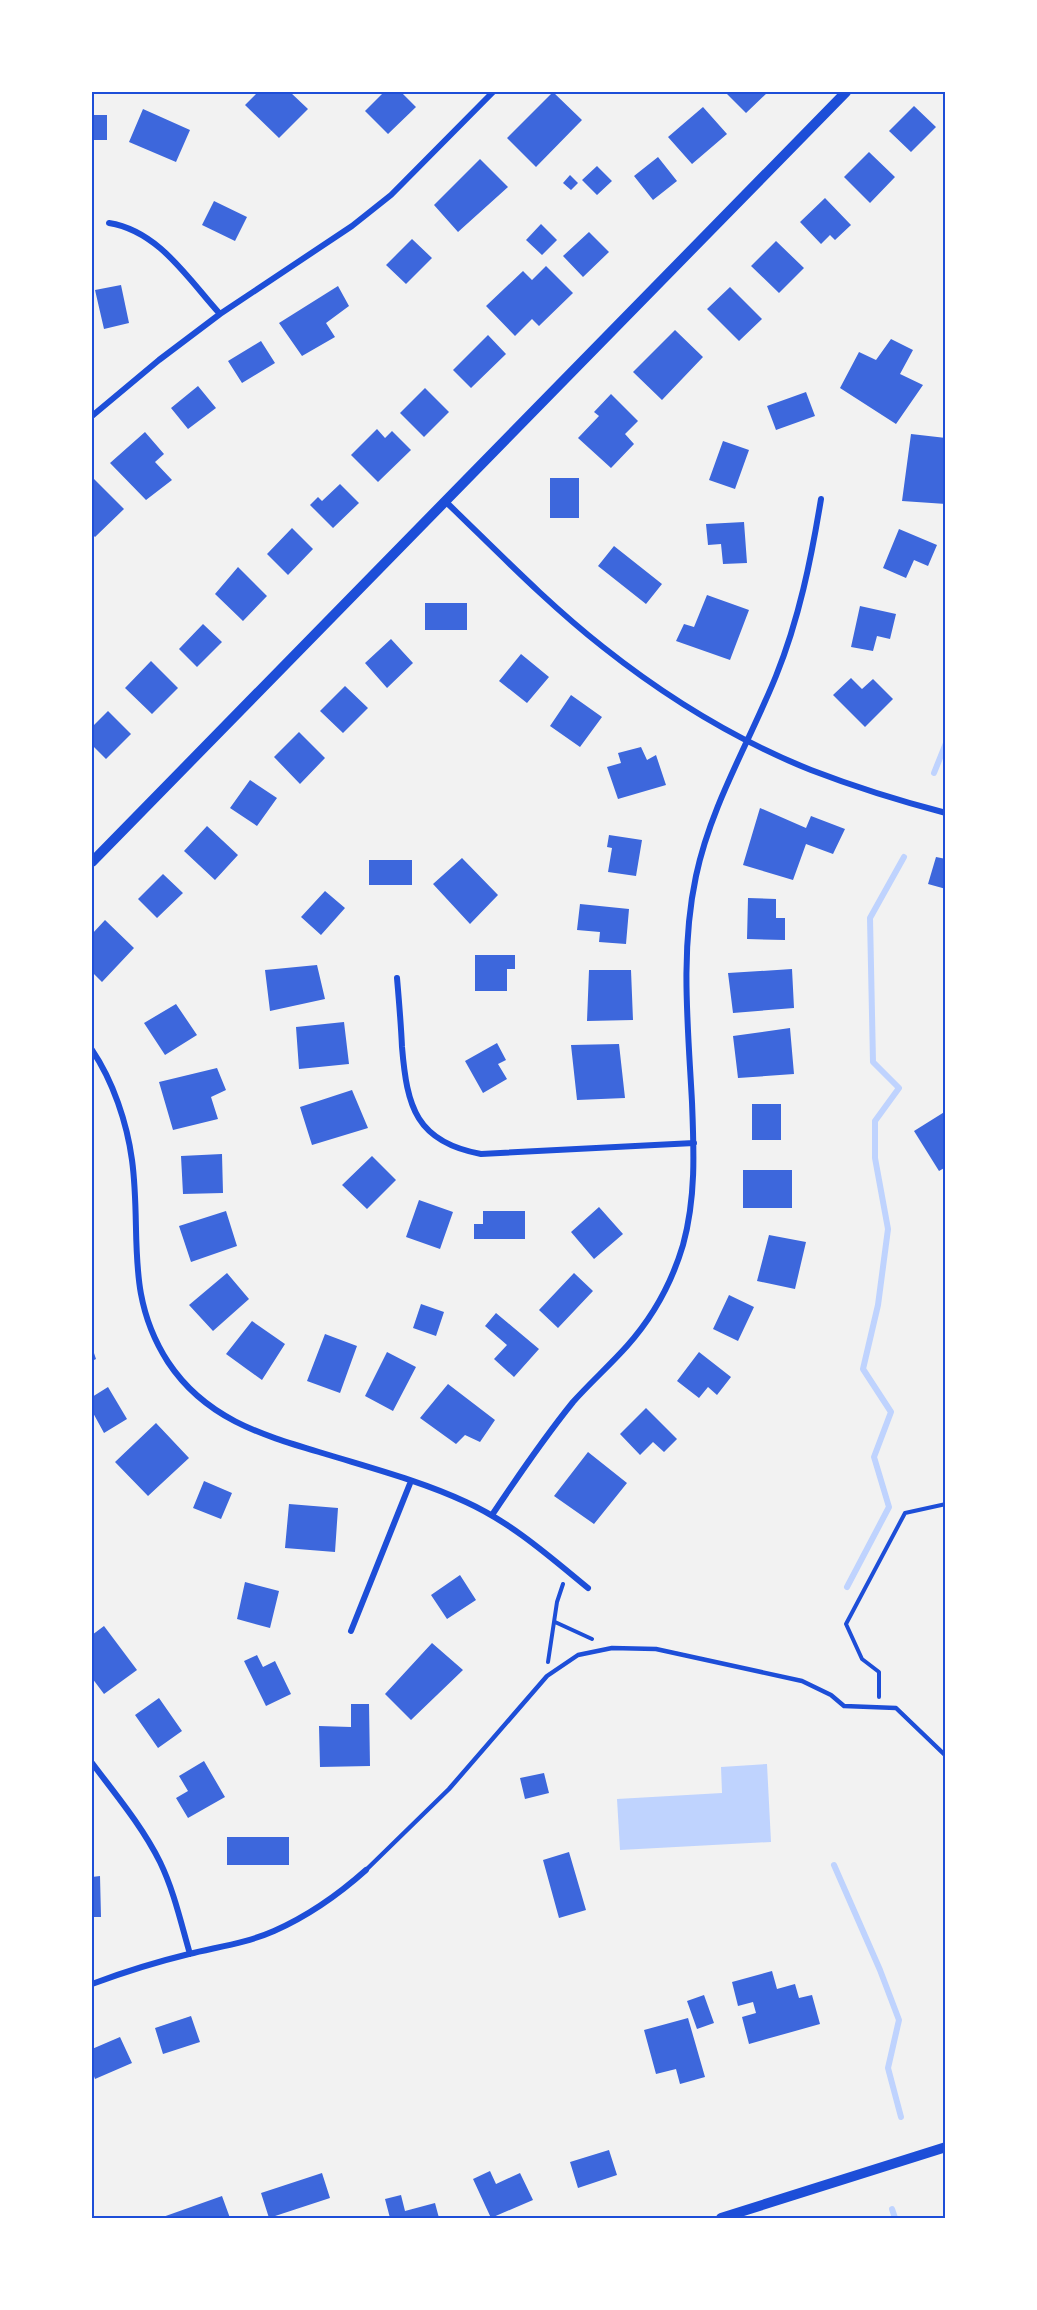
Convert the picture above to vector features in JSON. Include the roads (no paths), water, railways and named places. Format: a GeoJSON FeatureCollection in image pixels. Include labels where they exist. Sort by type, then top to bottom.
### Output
{"type":"FeatureCollection","features":[{"type":"Feature","properties":{"kind":"street"},"geometry":{"type":"LineString","coordinates":[[92,416],[159,360],[220,314],[352,226],[383,202],[493,92]]}},
{"type":"Feature","properties":{"kind":"street"},"geometry":{"type":"LineString","coordinates":[[92,862],[846,92]]}},
{"type":"Feature","properties":{"kind":"street"},"geometry":{"type":"LineString","coordinates":[[109,224],[140,233],[157,244],[220,314]]}},
{"type":"Feature","properties":{"kind":"street"},"geometry":{"type":"LineString","coordinates":[[492,1515],[532,1456],[574,1402],[634,1337],[651,1315],[668,1283],[682,1247],[691,1208],[694,1170],[685,968],[688,923],[696,875],[709,828],[727,782],[777,675],[796,619],[811,561],[821,500]]}},
{"type":"Feature","properties":{"kind":"street"},"geometry":{"type":"LineString","coordinates":[[445,501],[555,607],[604,648],[661,690],[748,741],[809,769],[851,785],[945,813]]}},
{"type":"Feature","properties":{"kind":"street"},"geometry":{"type":"LineString","coordinates":[[397,978],[408,1095],[416,1114],[429,1131],[444,1142],[461,1150],[481,1154],[694,1143]]}},
{"type":"Feature","properties":{"kind":"street"},"geometry":{"type":"LineString","coordinates":[[92,1050],[111,1087],[124,1123],[132,1160],[137,1278],[143,1309],[154,1338],[169,1363],[197,1395],[213,1409],[239,1425],[265,1436],[411,1481],[465,1501],[520,1532],[588,1588]]}},
{"type":"Feature","properties":{"kind":"street"},"geometry":{"type":"LineString","coordinates":[[351,1631],[411,1481]]}},
{"type":"Feature","properties":{"kind":"street"},"geometry":{"type":"LineString","coordinates":[[92,1763],[140,1827],[160,1862],[175,1900],[190,1954]]}},
{"type":"Feature","properties":{"kind":"street"},"geometry":{"type":"LineString","coordinates":[[92,1984],[139,1967],[238,1943],[273,1931],[308,1914],[343,1890],[366,1870]]}},
{"type":"Feature","properties":{"kind":"street"},"geometry":{"type":"LineString","coordinates":[[721,2218],[945,2147]]}},
{"type":"Feature","properties":{"kind":"lane"},"geometry":{"type":"LineString","coordinates":[[366,1870],[449,1789],[547,1676],[578,1655],[612,1648],[656,1649],[782,1676],[802,1681],[831,1695],[844,1706],[896,1708],[945,1756]]}},
{"type":"Feature","properties":{"kind":"water"},"geometry":{"type":"Polygon","coordinates":[[[767,1764],[771,1842],[620,1850],[617,1799],[722,1793],[721,1767],[767,1764]]]}},
{"type":"Feature","properties":{"kind":"waterway"},"geometry":{"type":"LineString","coordinates":[[934,773],[946,743]]}},
{"type":"Feature","properties":{"kind":"waterway"},"geometry":{"type":"LineString","coordinates":[[847,1587],[889,1507],[874,1457],[891,1412],[863,1369],[878,1305],[888,1229],[875,1158],[875,1121],[899,1088],[873,1062],[870,918],[904,857]]}},
{"type":"Feature","properties":{"kind":"waterway"},"geometry":{"type":"LineString","coordinates":[[834,1865],[880,1970],[899,2020],[888,2068],[901,2117]]}},
{"type":"Feature","properties":{"kind":"waterway"},"geometry":{"type":"LineString","coordinates":[[892,2209],[895,2218]]}}]}
